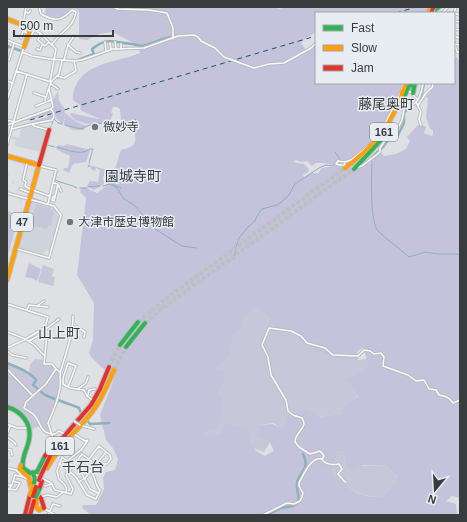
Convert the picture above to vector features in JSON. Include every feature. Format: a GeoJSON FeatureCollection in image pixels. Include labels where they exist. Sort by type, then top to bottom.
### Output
{"type":"FeatureCollection","features":[{"type":"Feature","properties":{"kind":"main road"},"geometry":{"type":"LineString","coordinates":[[432,11],[439,7]]}},
{"type":"Feature","properties":{"kind":"main road"},"geometry":{"type":"LineString","coordinates":[[7,19],[33,29],[24,47]]}},
{"type":"Feature","properties":{"kind":"main road"},"geometry":{"type":"LineString","coordinates":[[399,108],[409,86],[412,84],[414,86],[411,92]]}},
{"type":"Feature","properties":{"kind":"main road"},"geometry":{"type":"LineString","coordinates":[[411,92],[415,84]]}},
{"type":"Feature","properties":{"kind":"main road","name":"161"},"geometry":{"type":"LineString","coordinates":[[356,168],[380,142],[390,126],[399,108],[405,85]]}},
{"type":"Feature","properties":{"kind":"main road","name":"161"},"geometry":{"type":"LineString","coordinates":[[345,165],[372,146],[384,132],[395,112],[405,85]]}},
{"type":"Feature","properties":{"kind":"main road"},"geometry":{"type":"LineString","coordinates":[[7,156],[39,165],[49,130]]}},
{"type":"Feature","properties":{"kind":"main road","name":"47"},"geometry":{"type":"LineString","coordinates":[[7,280],[39,165]]}},
{"type":"Feature","properties":{"kind":"main road"},"geometry":{"type":"LineString","coordinates":[[120,346],[138,322]]}},
{"type":"Feature","properties":{"kind":"main road"},"geometry":{"type":"LineString","coordinates":[[126,347],[145,323]]}},
{"type":"Feature","properties":{"kind":"main road","name":"161"},"geometry":{"type":"LineString","coordinates":[[87,414],[109,367]]}},
{"type":"Feature","properties":{"kind":"main road","name":"161"},"geometry":{"type":"LineString","coordinates":[[30,515],[42,475],[52,452],[70,429],[87,414],[101,397],[114,370]]}},
{"type":"Feature","properties":{"kind":"main road"},"geometry":{"type":"LineString","coordinates":[[7,407],[16,410],[21,414],[29,428],[29,440],[20,469],[30,480],[32,491],[44,508]]}},
{"type":"Feature","properties":{"kind":"main road","name":"161"},"geometry":{"type":"LineString","coordinates":[[42,475],[58,448],[82,419]]}},
{"type":"Feature","properties":{"kind":"main road"},"geometry":{"type":"LineString","coordinates":[[34,473],[38,470],[45,456],[57,440],[70,429]]}},
{"type":"Feature","properties":{"kind":"main road"},"geometry":{"type":"LineString","coordinates":[[21,465],[24,471],[34,473]]}},
{"type":"Feature","properties":{"kind":"main road"},"geometry":{"type":"LineString","coordinates":[[34,473],[35,479],[39,485]]}},
{"type":"Feature","properties":{"kind":"main road"},"geometry":{"type":"LineString","coordinates":[[35,497],[36,507],[39,510],[44,508]]}},
{"type":"Feature","properties":{"kind":"main road","name":"161"},"geometry":{"type":"LineString","coordinates":[[25,515],[35,497]]}},
{"type":"Feature","properties":{"kind":"main road"},"geometry":{"type":"LineString","coordinates":[[30,515],[44,508]]}},
{"type":"Feature","properties":{"kind":"street"},"geometry":{"type":"LineString","coordinates":[[23,25],[26,7]]}},
{"type":"Feature","properties":{"kind":"street"},"geometry":{"type":"LineString","coordinates":[[40,7],[42,14],[54,20],[63,17],[72,10],[76,12],[72,25],[59,35],[52,45]]}},
{"type":"Feature","properties":{"kind":"street"},"geometry":{"type":"LineString","coordinates":[[113,7],[118,9],[150,10],[166,13],[173,28],[173,39]]}},
{"type":"Feature","properties":{"kind":"street"},"geometry":{"type":"LineString","coordinates":[[25,12],[29,13],[30,11]]}},
{"type":"Feature","properties":{"kind":"street"},"geometry":{"type":"LineString","coordinates":[[33,29],[41,33],[56,49],[51,83],[45,100]]}},
{"type":"Feature","properties":{"kind":"street"},"geometry":{"type":"LineString","coordinates":[[21,38],[22,31],[30,35]]}},
{"type":"Feature","properties":{"kind":"street"},"geometry":{"type":"LineString","coordinates":[[41,33],[38,40],[42,45]]}},
{"type":"Feature","properties":{"kind":"street"},"geometry":{"type":"LineString","coordinates":[[51,83],[59,74],[68,45],[74,36]]}},
{"type":"Feature","properties":{"kind":"street"},"geometry":{"type":"LineString","coordinates":[[22,52],[32,56],[54,60],[74,61],[82,60],[111,49],[144,48],[179,36],[196,36],[201,41],[215,48],[224,57],[254,68],[269,64],[284,63],[311,48],[315,44]]}},
{"type":"Feature","properties":{"kind":"street"},"geometry":{"type":"LineString","coordinates":[[7,40],[24,47],[7,100]]}},
{"type":"Feature","properties":{"kind":"street"},"geometry":{"type":"LineString","coordinates":[[42,45],[45,46],[49,42]]}},
{"type":"Feature","properties":{"kind":"street"},"geometry":{"type":"LineString","coordinates":[[105,42],[106,51]]}},
{"type":"Feature","properties":{"kind":"street"},"geometry":{"type":"LineString","coordinates":[[115,42],[116,49]]}},
{"type":"Feature","properties":{"kind":"street"},"geometry":{"type":"LineString","coordinates":[[9,60],[14,43]]}},
{"type":"Feature","properties":{"kind":"street"},"geometry":{"type":"LineString","coordinates":[[110,43],[111,49]]}},
{"type":"Feature","properties":{"kind":"street"},"geometry":{"type":"LineString","coordinates":[[121,44],[121,49]]}},
{"type":"Feature","properties":{"kind":"street"},"geometry":{"type":"LineString","coordinates":[[37,49],[40,50],[42,45]]}},
{"type":"Feature","properties":{"kind":"street"},"geometry":{"type":"LineString","coordinates":[[68,45],[76,52],[80,53]]}},
{"type":"Feature","properties":{"kind":"street"},"geometry":{"type":"LineString","coordinates":[[57,76],[64,78],[76,71],[74,61]]}},
{"type":"Feature","properties":{"kind":"street"},"geometry":{"type":"LineString","coordinates":[[16,70],[51,83],[58,89]]}},
{"type":"Feature","properties":{"kind":"street"},"geometry":{"type":"LineString","coordinates":[[7,145],[28,74]]}},
{"type":"Feature","properties":{"kind":"street"},"geometry":{"type":"LineString","coordinates":[[7,81],[13,83]]}},
{"type":"Feature","properties":{"kind":"street"},"geometry":{"type":"LineString","coordinates":[[356,168],[362,166],[378,155],[388,136],[399,126],[402,120],[404,108],[418,100],[422,92],[423,84]]}},
{"type":"Feature","properties":{"kind":"street"},"geometry":{"type":"LineString","coordinates":[[418,105],[425,97],[428,90],[432,88],[433,84]]}},
{"type":"Feature","properties":{"kind":"street"},"geometry":{"type":"LineString","coordinates":[[12,128],[52,119],[54,115],[51,109],[53,107],[49,89]]}},
{"type":"Feature","properties":{"kind":"street"},"geometry":{"type":"LineString","coordinates":[[411,92],[418,100]]}},
{"type":"Feature","properties":{"kind":"street"},"geometry":{"type":"LineString","coordinates":[[34,94],[46,97]]}},
{"type":"Feature","properties":{"kind":"street"},"geometry":{"type":"LineString","coordinates":[[36,106],[52,100]]}},
{"type":"Feature","properties":{"kind":"street"},"geometry":{"type":"LineString","coordinates":[[20,101],[24,102]]}},
{"type":"Feature","properties":{"kind":"street"},"geometry":{"type":"LineString","coordinates":[[416,102],[421,112],[419,118],[421,125]]}},
{"type":"Feature","properties":{"kind":"street"},"geometry":{"type":"LineString","coordinates":[[7,125],[51,109]]}},
{"type":"Feature","properties":{"kind":"street"},"geometry":{"type":"LineString","coordinates":[[7,120],[13,123]]}},
{"type":"Feature","properties":{"kind":"street"},"geometry":{"type":"LineString","coordinates":[[32,124],[34,126],[49,130]]}},
{"type":"Feature","properties":{"kind":"street"},"geometry":{"type":"LineString","coordinates":[[26,182],[22,180],[27,162]]}},
{"type":"Feature","properties":{"kind":"street"},"geometry":{"type":"LineString","coordinates":[[39,165],[56,170],[48,204]]}},
{"type":"Feature","properties":{"kind":"street"},"geometry":{"type":"LineString","coordinates":[[27,179],[25,186],[33,191]]}},
{"type":"Feature","properties":{"kind":"street"},"geometry":{"type":"LineString","coordinates":[[52,183],[58,184]]}},
{"type":"Feature","properties":{"kind":"street"},"geometry":{"type":"LineString","coordinates":[[58,184],[61,190]]}},
{"type":"Feature","properties":{"kind":"street"},"geometry":{"type":"LineString","coordinates":[[54,196],[58,184]]}},
{"type":"Feature","properties":{"kind":"street"},"geometry":{"type":"LineString","coordinates":[[13,194],[14,189]]}},
{"type":"Feature","properties":{"kind":"street"},"geometry":{"type":"LineString","coordinates":[[20,189],[49,196]]}},
{"type":"Feature","properties":{"kind":"street"},"geometry":{"type":"LineString","coordinates":[[7,192],[56,207],[61,218],[50,257],[48,258],[15,249]]}},
{"type":"Feature","properties":{"kind":"street"},"geometry":{"type":"LineString","coordinates":[[38,306],[44,301]]}},
{"type":"Feature","properties":{"kind":"street"},"geometry":{"type":"LineString","coordinates":[[7,304],[48,317],[44,364],[52,364],[56,370],[60,372]]}},
{"type":"Feature","properties":{"kind":"street"},"geometry":{"type":"LineString","coordinates":[[27,310],[29,305],[48,307]]}},
{"type":"Feature","properties":{"kind":"street"},"geometry":{"type":"LineString","coordinates":[[73,316],[72,328],[60,372],[63,384],[68,387],[85,391],[87,396],[92,400]]}},
{"type":"Feature","properties":{"kind":"street"},"geometry":{"type":"LineString","coordinates":[[29,341],[46,330],[59,318]]}},
{"type":"Feature","properties":{"kind":"street"},"geometry":{"type":"LineString","coordinates":[[72,328],[77,327],[85,332],[84,337]]}},
{"type":"Feature","properties":{"kind":"street"},"geometry":{"type":"LineString","coordinates":[[322,459],[324,456],[322,452],[310,454],[299,447],[295,442],[296,434],[303,427],[304,420],[288,411],[286,400],[271,375],[268,357],[262,345],[270,328],[291,330],[301,336],[306,343],[325,348],[333,355],[358,356],[363,350],[374,354],[381,353],[384,357],[383,366],[408,375],[416,381],[424,380],[429,389],[436,390],[438,395],[443,395],[450,398],[453,403],[460,400]]}},
{"type":"Feature","properties":{"kind":"street"},"geometry":{"type":"LineString","coordinates":[[7,348],[42,329],[46,330]]}},
{"type":"Feature","properties":{"kind":"street"},"geometry":{"type":"LineString","coordinates":[[7,332],[26,339],[44,355]]}},
{"type":"Feature","properties":{"kind":"street"},"geometry":{"type":"LineString","coordinates":[[7,351],[12,355],[26,358]]}},
{"type":"Feature","properties":{"kind":"street"},"geometry":{"type":"LineString","coordinates":[[45,456],[53,438],[48,423],[54,412],[62,377],[68,363],[76,366],[68,387]]}},
{"type":"Feature","properties":{"kind":"street"},"geometry":{"type":"LineString","coordinates":[[7,369],[33,396]]}},
{"type":"Feature","properties":{"kind":"street"},"geometry":{"type":"LineString","coordinates":[[56,370],[41,388],[26,402],[24,408],[35,416],[43,431],[52,434],[59,431],[64,433]]}},
{"type":"Feature","properties":{"kind":"street"},"geometry":{"type":"LineString","coordinates":[[78,390],[86,382],[88,377]]}},
{"type":"Feature","properties":{"kind":"street"},"geometry":{"type":"LineString","coordinates":[[87,396],[89,389],[95,389]]}},
{"type":"Feature","properties":{"kind":"street"},"geometry":{"type":"LineString","coordinates":[[74,421],[80,426],[94,430]]}},
{"type":"Feature","properties":{"kind":"street"},"geometry":{"type":"LineString","coordinates":[[7,424],[17,428],[29,428]]}},
{"type":"Feature","properties":{"kind":"street"},"geometry":{"type":"LineString","coordinates":[[7,434],[10,426]]}},
{"type":"Feature","properties":{"kind":"street"},"geometry":{"type":"LineString","coordinates":[[67,461],[81,450],[88,440],[85,441],[74,434],[71,438],[68,436]]}},
{"type":"Feature","properties":{"kind":"street"},"geometry":{"type":"LineString","coordinates":[[7,437],[16,445]]}},
{"type":"Feature","properties":{"kind":"street"},"geometry":{"type":"LineString","coordinates":[[89,459],[98,446],[110,455],[111,459],[107,464],[99,461]]}},
{"type":"Feature","properties":{"kind":"street"},"geometry":{"type":"LineString","coordinates":[[7,449],[11,450],[12,455]]}},
{"type":"Feature","properties":{"kind":"street"},"geometry":{"type":"LineString","coordinates":[[79,482],[85,478],[106,452]]}},
{"type":"Feature","properties":{"kind":"street"},"geometry":{"type":"LineString","coordinates":[[34,473],[52,484],[54,489],[70,494],[73,491],[66,477],[82,454],[96,465]]}},
{"type":"Feature","properties":{"kind":"street"},"geometry":{"type":"LineString","coordinates":[[65,493],[66,488],[58,479],[57,471],[62,457],[81,472],[90,489],[98,493]]}},
{"type":"Feature","properties":{"kind":"street"},"geometry":{"type":"LineString","coordinates":[[263,515],[287,503],[294,504],[300,501],[303,493],[299,483],[314,460],[318,458],[332,465],[339,464],[342,469],[338,474],[346,482]]}},
{"type":"Feature","properties":{"kind":"street"},"geometry":{"type":"LineString","coordinates":[[59,463],[76,476],[90,498],[96,499],[100,490],[96,485],[94,475],[77,460]]}},
{"type":"Feature","properties":{"kind":"street"},"geometry":{"type":"LineString","coordinates":[[7,468],[16,470],[23,477]]}},
{"type":"Feature","properties":{"kind":"street"},"geometry":{"type":"LineString","coordinates":[[7,492],[12,485],[15,475],[30,480]]}},
{"type":"Feature","properties":{"kind":"street"},"geometry":{"type":"LineString","coordinates":[[9,489],[16,490],[20,483],[13,481]]}},
{"type":"Feature","properties":{"kind":"street"},"geometry":{"type":"LineString","coordinates":[[39,485],[52,484]]}},
{"type":"Feature","properties":{"kind":"street"},"geometry":{"type":"LineString","coordinates":[[7,485],[12,485]]}},
{"type":"Feature","properties":{"kind":"street"},"geometry":{"type":"LineString","coordinates":[[35,497],[47,495],[57,497],[62,492]]}},
{"type":"Feature","properties":{"kind":"street"},"geometry":{"type":"LineString","coordinates":[[48,514],[53,504],[60,506]]}},
{"type":"Feature","properties":{"kind":"street"},"geometry":{"type":"LineString","coordinates":[[44,508],[48,514],[55,515]]}},
{"type":"Feature","properties":{"kind":"shaded area"},"geometry":{"type":"Polygon","coordinates":[[[46,7],[273,7],[280,9],[283,7],[430,7],[428,12],[315,12],[315,33],[301,43],[306,50],[315,44],[315,84],[403,84],[400,93],[378,135],[352,160],[337,161],[336,164],[333,165],[316,163],[312,166],[307,161],[293,161],[304,164],[307,167],[309,170],[303,175],[304,177],[312,173],[318,173],[322,168],[343,165],[354,169],[362,167],[366,163],[368,164],[372,162],[375,154],[381,153],[384,156],[396,154],[406,149],[410,141],[407,137],[418,125],[425,126],[426,128],[424,133],[432,136],[433,130],[430,129],[426,117],[428,99],[426,96],[431,91],[434,84],[455,84],[455,58],[457,57],[460,63],[460,498],[452,496],[446,501],[456,504],[457,515],[91,515],[82,508],[83,505],[96,505],[104,489],[103,478],[106,472],[115,470],[118,459],[113,448],[106,440],[100,415],[114,379],[91,357],[89,353],[93,340],[94,303],[77,275],[86,198],[80,192],[84,187],[97,193],[111,182],[117,181],[119,174],[115,168],[120,152],[121,150],[132,146],[135,138],[134,130],[121,120],[120,109],[117,107],[113,107],[111,113],[113,113],[109,126],[100,123],[87,124],[75,120],[70,115],[71,113],[100,119],[82,111],[80,109],[81,106],[73,100],[76,85],[81,77],[96,67],[140,53],[137,45],[113,32],[99,34],[87,40],[79,39],[79,11],[74,8],[57,19],[50,18],[45,14],[46,7]],[[255,308],[242,323],[240,329],[233,335],[229,354],[216,369],[223,370],[226,375],[217,395],[222,399],[218,425],[217,428],[209,430],[204,435],[205,437],[220,434],[227,423],[248,429],[250,443],[256,451],[265,456],[274,451],[270,442],[259,437],[261,425],[273,424],[278,427],[284,427],[287,417],[307,409],[318,417],[341,414],[344,406],[358,396],[347,380],[369,366],[363,347],[357,352],[358,360],[333,357],[307,345],[298,336],[286,332],[274,325],[270,319],[255,308]],[[338,451],[332,471],[348,487],[359,494],[382,497],[398,477],[385,465],[363,465],[353,471],[346,466],[344,453],[338,451]]]}},
{"type":"Feature","properties":{"kind":"shaded area"},"geometry":{"type":"Polygon","coordinates":[[[58,91],[60,102],[64,107],[65,116],[63,124],[56,118],[53,108],[53,101],[58,91]]]}},
{"type":"Feature","properties":{"kind":"shaded area"},"geometry":{"type":"Polygon","coordinates":[[[49,110],[53,118],[52,119],[13,127],[48,117],[47,115],[14,124],[49,110]]]}},
{"type":"Feature","properties":{"kind":"shaded area"},"geometry":{"type":"Polygon","coordinates":[[[65,113],[75,121],[86,126],[84,130],[74,130],[64,125],[65,113]]]}},
{"type":"Feature","properties":{"kind":"shaded area"},"geometry":{"type":"Polygon","coordinates":[[[29,125],[48,131],[42,152],[14,146],[16,140],[10,138],[10,135],[19,138],[22,127],[29,125]]]}},
{"type":"Feature","properties":{"kind":"shaded area"},"geometry":{"type":"Polygon","coordinates":[[[67,144],[90,150],[86,162],[73,164],[69,173],[63,170],[64,168],[68,168],[70,156],[56,149],[58,145],[64,146],[67,144]]]}},
{"type":"Feature","properties":{"kind":"shaded area"},"geometry":{"type":"Polygon","coordinates":[[[88,166],[107,170],[103,177],[104,184],[94,190],[87,186],[90,180],[91,182],[98,182],[100,170],[96,168],[95,171],[88,166]]]}},
{"type":"Feature","properties":{"kind":"shaded area"},"geometry":{"type":"Polygon","coordinates":[[[31,201],[53,207],[60,217],[50,251],[46,250],[44,255],[18,248],[31,201]]]}},
{"type":"Feature","properties":{"kind":"shaded area"},"geometry":{"type":"Polygon","coordinates":[[[36,204],[52,209],[54,212],[51,225],[48,226],[47,229],[30,225],[36,204]]]}},
{"type":"Feature","properties":{"kind":"shaded area"},"geometry":{"type":"Polygon","coordinates":[[[7,211],[19,215],[7,259],[7,211]]]}},
{"type":"Feature","properties":{"kind":"shaded area"},"geometry":{"type":"Polygon","coordinates":[[[29,263],[41,269],[36,281],[32,278],[25,277],[29,263]]]}},
{"type":"Feature","properties":{"kind":"shaded area"},"geometry":{"type":"Polygon","coordinates":[[[43,265],[54,269],[52,276],[55,277],[53,286],[38,282],[43,265]]]}},
{"type":"Feature","properties":{"kind":"shaded area"},"geometry":{"type":"Polygon","coordinates":[[[255,308],[270,319],[358,360],[371,358],[361,390],[346,406],[341,414],[318,417],[285,427],[278,427],[274,423],[261,425],[270,442],[264,452],[219,436],[204,439],[203,434],[215,368],[232,334],[255,308]]]}},
{"type":"Feature","properties":{"kind":"shaded area"},"geometry":{"type":"Polygon","coordinates":[[[35,359],[44,360],[43,364],[46,366],[52,364],[55,370],[60,372],[57,398],[47,422],[51,433],[39,426],[31,430],[22,415],[15,409],[7,406],[7,363],[29,373],[30,365],[35,359]]]}},
{"type":"Feature","properties":{"kind":"shaded area"},"geometry":{"type":"Polygon","coordinates":[[[338,451],[344,453],[346,466],[385,465],[398,477],[382,497],[373,497],[359,493],[348,487],[332,471],[338,451]]]}},
{"type":"Feature","properties":{"kind":"waterway"},"geometry":{"type":"LineString","coordinates":[[78,60],[94,54],[92,49],[107,41],[142,46],[172,37]]}},
{"type":"Feature","properties":{"kind":"waterway"},"geometry":{"type":"LineString","coordinates":[[7,49],[8,46],[12,48]]}},
{"type":"Feature","properties":{"kind":"waterway"},"geometry":{"type":"LineString","coordinates":[[13,48],[21,51]]}},
{"type":"Feature","properties":{"kind":"waterway"},"geometry":{"type":"LineString","coordinates":[[419,99],[424,84]]}},
{"type":"Feature","properties":{"kind":"waterway"},"geometry":{"type":"LineString","coordinates":[[372,157],[383,147],[391,136],[398,135],[404,123],[404,113],[409,107],[416,103]]}},
{"type":"Feature","properties":{"kind":"waterway"},"geometry":{"type":"LineString","coordinates":[[54,119],[58,123],[62,124]]}},
{"type":"Feature","properties":{"kind":"waterway"},"geometry":{"type":"LineString","coordinates":[[111,125],[129,122],[136,119]]}},
{"type":"Feature","properties":{"kind":"waterway"},"geometry":{"type":"LineString","coordinates":[[52,124],[53,120]]}},
{"type":"Feature","properties":{"kind":"waterway"},"geometry":{"type":"LineString","coordinates":[[65,125],[81,129],[101,123],[109,125]]}},
{"type":"Feature","properties":{"kind":"waterway"},"geometry":{"type":"LineString","coordinates":[[47,145],[55,147]]}},
{"type":"Feature","properties":{"kind":"waterway"},"geometry":{"type":"LineString","coordinates":[[57,147],[74,152],[83,152],[93,149],[92,151]]}},
{"type":"Feature","properties":{"kind":"waterway"},"geometry":{"type":"LineString","coordinates":[[43,157],[45,150]]}},
{"type":"Feature","properties":{"kind":"waterway"},"geometry":{"type":"LineString","coordinates":[[89,163],[92,152]]}},
{"type":"Feature","properties":{"kind":"waterway"},"geometry":{"type":"LineString","coordinates":[[335,152],[341,161]]}},
{"type":"Feature","properties":{"kind":"waterway"},"geometry":{"type":"LineString","coordinates":[[372,157],[372,207],[373,217],[378,231],[409,257],[426,252],[437,254],[457,254],[460,256]]}},
{"type":"Feature","properties":{"kind":"waterway"},"geometry":{"type":"LineString","coordinates":[[363,164],[371,158]]}},
{"type":"Feature","properties":{"kind":"waterway"},"geometry":{"type":"LineString","coordinates":[[234,259],[239,238],[255,221],[262,209],[280,203],[289,195],[294,185],[319,168],[326,165],[332,166],[339,163],[345,164]]}},
{"type":"Feature","properties":{"kind":"waterway"},"geometry":{"type":"LineString","coordinates":[[55,180],[57,172]]}},
{"type":"Feature","properties":{"kind":"waterway"},"geometry":{"type":"LineString","coordinates":[[54,180],[77,188]]}},
{"type":"Feature","properties":{"kind":"waterway"},"geometry":{"type":"LineString","coordinates":[[109,184],[117,188],[124,199],[134,205],[155,229],[182,246],[196,248]]}},
{"type":"Feature","properties":{"kind":"waterway"},"geometry":{"type":"LineString","coordinates":[[103,186],[109,184]]}},
{"type":"Feature","properties":{"kind":"waterway"},"geometry":{"type":"LineString","coordinates":[[112,184],[121,188]]}},
{"type":"Feature","properties":{"kind":"waterway"},"geometry":{"type":"LineString","coordinates":[[33,193],[35,185]]}},
{"type":"Feature","properties":{"kind":"waterway"},"geometry":{"type":"LineString","coordinates":[[88,187],[100,186]]}},
{"type":"Feature","properties":{"kind":"waterway"},"geometry":{"type":"LineString","coordinates":[[80,188],[87,188]]}},
{"type":"Feature","properties":{"kind":"waterway"},"geometry":{"type":"LineString","coordinates":[[32,198],[47,203]]}},
{"type":"Feature","properties":{"kind":"waterway"},"geometry":{"type":"LineString","coordinates":[[49,203],[50,198]]}},
{"type":"Feature","properties":{"kind":"waterway"},"geometry":{"type":"LineString","coordinates":[[7,363],[34,377],[36,380],[33,385],[44,394],[79,408],[90,424],[109,423]]}},
{"type":"Feature","properties":{"kind":"waterway"},"geometry":{"type":"LineString","coordinates":[[267,515],[281,508],[293,506],[298,502],[299,497],[297,483],[306,464],[303,454]]}},
{"type":"Feature","properties":{"kind":"ferry route"},"geometry":{"type":"LineString","coordinates":[[399,12],[416,7]]}},
{"type":"Feature","properties":{"kind":"ferry route"},"geometry":{"type":"LineString","coordinates":[[30,120],[315,36]]}},
{"type":"Feature","properties":{"kind":"tunnel"},"geometry":{"type":"LineString","coordinates":[[138,322],[168,297],[345,168]]}},
{"type":"Feature","properties":{"kind":"tunnel"},"geometry":{"type":"LineString","coordinates":[[145,323],[164,307],[354,169]]}},
{"type":"Feature","properties":{"kind":"tunnel"},"geometry":{"type":"LineString","coordinates":[[109,367],[120,345]]}},
{"type":"Feature","properties":{"kind":"tunnel"},"geometry":{"type":"LineString","coordinates":[[114,370],[126,347]]}},
{"type":"Feature","properties":{"kind":"railway"},"geometry":{"type":"LineString","coordinates":[[7,171],[18,192],[22,208],[7,265]]}},
{"type":"Feature","properties":{"kind":"railway"},"geometry":{"type":"LineString","coordinates":[[7,350],[43,331]]}},
{"type":"Feature","properties":{"kind":"traffic: fast"},"geometry":{"type":"LineString","coordinates":[[433,11],[439,7]]}},
{"type":"Feature","properties":{"kind":"traffic: fast"},"geometry":{"type":"LineString","coordinates":[[399,108],[409,86],[412,84]]}},
{"type":"Feature","properties":{"kind":"traffic: fast"},"geometry":{"type":"LineString","coordinates":[[412,84],[414,86],[413,93],[415,84]]}},
{"type":"Feature","properties":{"kind":"traffic: fast"},"geometry":{"type":"LineString","coordinates":[[354,169],[382,139]]}},
{"type":"Feature","properties":{"kind":"traffic: fast"},"geometry":{"type":"LineString","coordinates":[[120,345],[138,322]]}},
{"type":"Feature","properties":{"kind":"traffic: fast"},"geometry":{"type":"LineString","coordinates":[[126,347],[145,323]]}},
{"type":"Feature","properties":{"kind":"traffic: fast"},"geometry":{"type":"LineString","coordinates":[[7,407],[21,415],[25,419],[29,429],[30,434],[23,457],[23,468],[30,473],[37,472],[45,456]]}},
{"type":"Feature","properties":{"kind":"traffic: fast"},"geometry":{"type":"LineString","coordinates":[[33,473],[35,479],[33,486]]}},
{"type":"Feature","properties":{"kind":"traffic: fast"},"geometry":{"type":"LineString","coordinates":[[36,497],[39,490]]}},
{"type":"Feature","properties":{"kind":"traffic: slow"},"geometry":{"type":"LineString","coordinates":[[428,12],[431,7]]}},
{"type":"Feature","properties":{"kind":"traffic: slow"},"geometry":{"type":"LineString","coordinates":[[7,19],[31,28],[24,47]]}},
{"type":"Feature","properties":{"kind":"traffic: slow"},"geometry":{"type":"LineString","coordinates":[[345,168],[367,150],[383,131],[390,121],[406,84]]}},
{"type":"Feature","properties":{"kind":"traffic: slow"},"geometry":{"type":"LineString","coordinates":[[7,156],[39,165],[7,280]]}},
{"type":"Feature","properties":{"kind":"traffic: slow"},"geometry":{"type":"LineString","coordinates":[[47,468],[63,446],[96,407],[114,370]]}},
{"type":"Feature","properties":{"kind":"traffic: slow"},"geometry":{"type":"LineString","coordinates":[[21,465],[20,469],[29,478],[31,488]]}},
{"type":"Feature","properties":{"kind":"traffic: slow"},"geometry":{"type":"LineString","coordinates":[[30,495],[33,486]]}},
{"type":"Feature","properties":{"kind":"traffic: slow"},"geometry":{"type":"LineString","coordinates":[[37,497],[36,507],[39,510],[44,508]]}},
{"type":"Feature","properties":{"kind":"traffic: jam"},"geometry":{"type":"LineString","coordinates":[[431,12],[433,8]]}},
{"type":"Feature","properties":{"kind":"traffic: jam"},"geometry":{"type":"LineString","coordinates":[[39,165],[49,130]]}},
{"type":"Feature","properties":{"kind":"traffic: jam"},"geometry":{"type":"LineString","coordinates":[[41,475],[54,448],[91,405],[100,389],[109,367]]}},
{"type":"Feature","properties":{"kind":"traffic: jam"},"geometry":{"type":"LineString","coordinates":[[45,456],[54,444]]}},
{"type":"Feature","properties":{"kind":"traffic: jam"},"geometry":{"type":"LineString","coordinates":[[39,480],[41,475]]}},
{"type":"Feature","properties":{"kind":"traffic: jam"},"geometry":{"type":"LineString","coordinates":[[39,490],[42,481]]}},
{"type":"Feature","properties":{"kind":"traffic: jam"},"geometry":{"type":"LineString","coordinates":[[33,496],[36,487]]}},
{"type":"Feature","properties":{"kind":"traffic: jam"},"geometry":{"type":"LineString","coordinates":[[36,494],[41,498],[44,508]]}},
{"type":"Feature","properties":{"kind":"traffic: jam"},"geometry":{"type":"LineString","coordinates":[[25,515],[30,495]]}},
{"type":"Feature","properties":{"kind":"traffic: jam"},"geometry":{"type":"LineString","coordinates":[[30,515],[34,501]]}},
{"type":"Feature","properties":{"kind":"place","name":"微妙寺"},"geometry":{"type":"Point","coordinates":[95,127]}},
{"type":"Feature","properties":{"kind":"place","name":"大津市歴史博物館"},"geometry":{"type":"Point","coordinates":[70,222]}},
{"type":"Feature","properties":{"kind":"district","name":"藤尾奥町"},"geometry":{"type":"Point","coordinates":[386,104]}},
{"type":"Feature","properties":{"kind":"district","name":"園城寺町"},"geometry":{"type":"Point","coordinates":[133,176]}},
{"type":"Feature","properties":{"kind":"district","name":"山上町"},"geometry":{"type":"Point","coordinates":[59,333]}},
{"type":"Feature","properties":{"kind":"district","name":"千石台"},"geometry":{"type":"Point","coordinates":[83,467]}}]}
